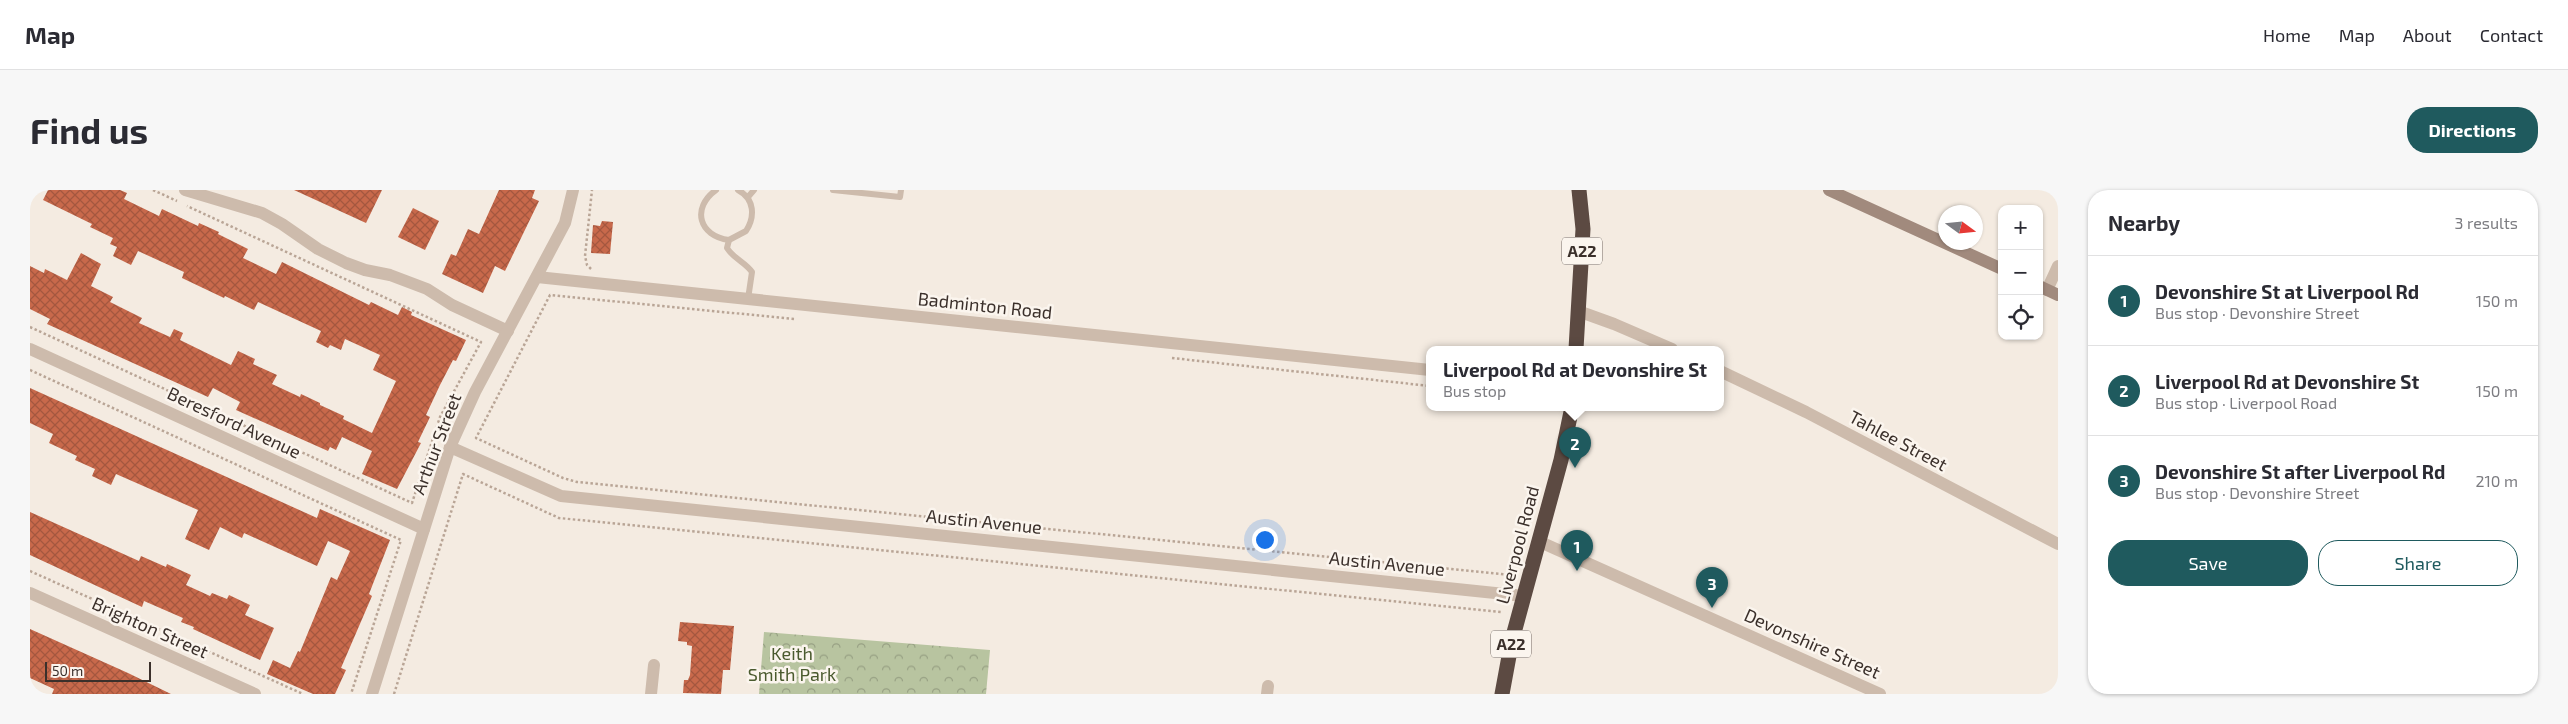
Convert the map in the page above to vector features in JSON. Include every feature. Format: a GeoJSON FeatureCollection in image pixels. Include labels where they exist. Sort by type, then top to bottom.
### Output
{"type":"FeatureCollection","features":[{"type":"Feature","properties":{"kind":"highway","name":"A22"},"geometry":{"type":"LineString","coordinates":[[1576,346],[1583,229],[1579,190]]}},
{"type":"Feature","properties":{"kind":"highway","name":"Liverpool Road"},"geometry":{"type":"LineString","coordinates":[[1502,694],[1506,666],[1561,460],[1571,411]]}},
{"type":"Feature","properties":{"kind":"street"},"geometry":{"type":"LineString","coordinates":[[185,190],[262,213],[282,224],[318,249],[346,263],[390,275],[428,289],[452,305],[508,332]]}},
{"type":"Feature","properties":{"kind":"street","name":"Arthur Street"},"geometry":{"type":"LineString","coordinates":[[372,694],[450,447],[475,392],[565,223],[573,190]]}},
{"type":"Feature","properties":{"kind":"street"},"geometry":{"type":"LineString","coordinates":[[1829,190],[1998,267]]}},
{"type":"Feature","properties":{"kind":"street"},"geometry":{"type":"LineString","coordinates":[[2048,290],[2058,266]]}},
{"type":"Feature","properties":{"kind":"street","name":"Badminton Road"},"geometry":{"type":"LineString","coordinates":[[537,277],[1426,370]]}},
{"type":"Feature","properties":{"kind":"street"},"geometry":{"type":"LineString","coordinates":[[1578,311],[1665,346]]}},
{"type":"Feature","properties":{"kind":"street","name":"Beresford Avenue"},"geometry":{"type":"LineString","coordinates":[[30,349],[424,530]]}},
{"type":"Feature","properties":{"kind":"street","name":"Tahlee Street"},"geometry":{"type":"LineString","coordinates":[[1724,373],[1806,412],[2058,544]]}},
{"type":"Feature","properties":{"kind":"street","name":"Austin Avenue"},"geometry":{"type":"LineString","coordinates":[[450,447],[561,496],[1524,596]]}},
{"type":"Feature","properties":{"kind":"street","name":"Devonshire Street"},"geometry":{"type":"LineString","coordinates":[[1538,541],[1880,694]]}},
{"type":"Feature","properties":{"kind":"street","name":"Brighton Street"},"geometry":{"type":"LineString","coordinates":[[30,593],[255,694]]}},
{"type":"Feature","properties":{"kind":"street"},"geometry":{"type":"LineString","coordinates":[[651,694],[654,665]]}},
{"type":"Feature","properties":{"kind":"lane"},"geometry":{"type":"LineString","coordinates":[[716,190],[706,198],[702,206],[702,222],[712,235],[729,240],[738,237],[751,224],[753,214],[748,198],[738,190]]}},
{"type":"Feature","properties":{"kind":"lane"},"geometry":{"type":"LineString","coordinates":[[748,198],[754,190]]}},
{"type":"Feature","properties":{"kind":"lane"},"geometry":{"type":"LineString","coordinates":[[833,190],[900,197],[901,190]]}},
{"type":"Feature","properties":{"kind":"lane"},"geometry":{"type":"LineString","coordinates":[[729,240],[727,248],[733,258],[748,266],[752,272],[748,298]]}},
{"type":"Feature","properties":{"kind":"path"},"geometry":{"type":"LineString","coordinates":[[30,327],[412,503],[440,418],[481,342],[153,190]]}},
{"type":"Feature","properties":{"kind":"path"},"geometry":{"type":"LineString","coordinates":[[592,190],[585,256],[587,265],[593,270]]}},
{"type":"Feature","properties":{"kind":"path"},"geometry":{"type":"LineString","coordinates":[[794,319],[550,295],[476,438],[563,478],[577,482],[1512,575]]}},
{"type":"Feature","properties":{"kind":"path"},"geometry":{"type":"LineString","coordinates":[[1166,357],[1426,386]]}},
{"type":"Feature","properties":{"kind":"path"},"geometry":{"type":"LineString","coordinates":[[30,370],[401,540],[351,694]]}},
{"type":"Feature","properties":{"kind":"path"},"geometry":{"type":"LineString","coordinates":[[394,694],[462,474],[559,518],[1501,612]]}},
{"type":"Feature","properties":{"kind":"path"},"geometry":{"type":"LineString","coordinates":[[30,571],[303,694]]}},
{"type":"Feature","properties":{"kind":"green space","name":"Keith Smith Park"},"geometry":{"type":"Polygon","coordinates":[[[764,632],[990,650],[986,694],[759,694],[764,632]]]}},
{"type":"Feature","properties":{"kind":"building"},"geometry":{"type":"Polygon","coordinates":[[[48,190],[120,190],[127,193],[124,199],[159,216],[162,209],[198,226],[199,223],[219,232],[218,234],[248,249],[243,258],[276,274],[282,262],[369,305],[371,302],[398,315],[402,307],[412,312],[411,315],[466,340],[456,361],[453,360],[426,415],[430,417],[418,442],[421,443],[397,489],[362,474],[372,451],[342,437],[336,450],[330,447],[328,451],[236,410],[240,402],[213,388],[208,397],[47,324],[50,319],[30,309],[30,266],[44,273],[45,269],[67,280],[81,253],[101,264],[91,286],[113,297],[110,302],[142,318],[139,323],[170,337],[174,329],[183,333],[180,340],[231,365],[238,351],[255,359],[253,364],[277,375],[272,384],[300,397],[301,394],[320,403],[320,405],[344,416],[343,419],[372,433],[396,381],[373,370],[380,355],[345,339],[341,350],[330,345],[328,348],[316,342],[321,331],[258,302],[254,310],[225,296],[224,298],[182,278],[184,272],[138,251],[131,265],[113,256],[117,247],[110,244],[113,238],[90,227],[92,224],[43,200],[48,190]]]}},
{"type":"Feature","properties":{"kind":"building"},"geometry":{"type":"Polygon","coordinates":[[[294,190],[382,190],[366,223],[294,190]]]}},
{"type":"Feature","properties":{"kind":"building"},"geometry":{"type":"Polygon","coordinates":[[[499,190],[535,190],[532,198],[539,201],[505,271],[495,266],[483,293],[442,274],[451,254],[456,256],[468,229],[479,234],[499,190]]]}},
{"type":"Feature","properties":{"kind":"building"},"geometry":{"type":"Polygon","coordinates":[[[413,208],[439,221],[425,250],[398,237],[413,208]]]}},
{"type":"Feature","properties":{"kind":"building"},"geometry":{"type":"Polygon","coordinates":[[[602,221],[613,222],[610,254],[591,253],[593,225],[600,226],[602,221]]]}},
{"type":"Feature","properties":{"kind":"building"},"geometry":{"type":"Polygon","coordinates":[[[30,388],[317,518],[320,509],[390,540],[369,594],[372,596],[341,668],[346,670],[335,694],[313,694],[267,674],[273,660],[290,668],[298,651],[300,652],[331,577],[337,580],[350,551],[328,541],[317,566],[244,533],[242,538],[220,527],[209,550],[185,539],[198,510],[116,474],[111,485],[92,476],[95,469],[75,460],[77,456],[49,443],[53,434],[30,423],[30,388]]]}},
{"type":"Feature","properties":{"kind":"building"},"geometry":{"type":"Polygon","coordinates":[[[30,512],[139,561],[141,556],[166,567],[167,564],[191,575],[186,585],[210,596],[212,593],[227,599],[229,595],[250,605],[245,615],[274,628],[260,660],[193,629],[194,627],[181,622],[183,618],[144,601],[142,607],[30,555],[30,512]]]}},
{"type":"Feature","properties":{"kind":"building"},"geometry":{"type":"Polygon","coordinates":[[[680,622],[734,626],[730,670],[723,670],[721,694],[683,693],[684,680],[688,680],[690,675],[692,646],[687,645],[687,642],[678,641],[680,622]]]}},
{"type":"Feature","properties":{"kind":"building"},"geometry":{"type":"Polygon","coordinates":[[[30,629],[171,694],[52,694],[54,689],[30,678],[30,629]]]}},
{"type":"Feature","properties":{"kind":"place","name":"Liverpool Rd at Devonshire St"},"geometry":{"type":"Point","coordinates":[1575,468]}},
{"type":"Feature","properties":{"kind":"place","name":"Devonshire St at Liverpool Rd"},"geometry":{"type":"Point","coordinates":[1577,571]}},
{"type":"Feature","properties":{"kind":"place","name":"Devonshire St after Liverpool Rd"},"geometry":{"type":"Point","coordinates":[1712,608]}}]}
